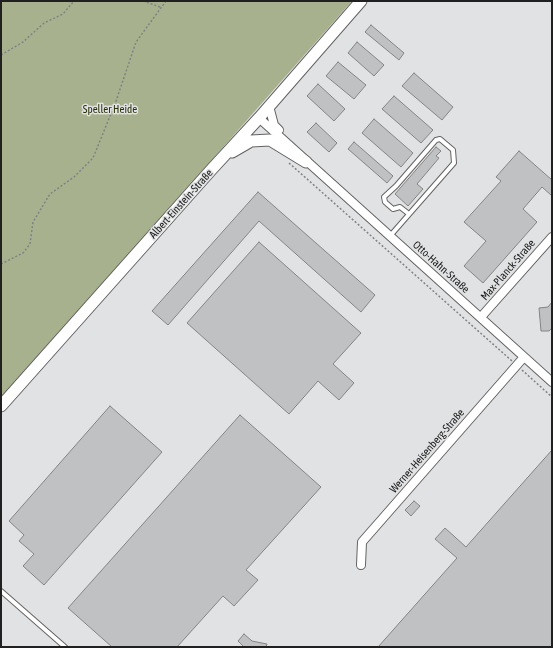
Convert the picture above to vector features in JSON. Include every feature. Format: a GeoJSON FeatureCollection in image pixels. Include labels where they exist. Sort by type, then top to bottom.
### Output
{"type":"FeatureCollection","features":[{"type":"Feature","properties":{"kind":"main road","name":"Albert-Einstein-Straße"},"geometry":{"type":"LineString","coordinates":[[1,406],[270,106],[343,23],[360,1]]}},
{"type":"Feature","properties":{"kind":"main road"},"geometry":{"type":"LineString","coordinates":[[343,23],[365,1]]}},
{"type":"Feature","properties":{"kind":"main road"},"geometry":{"type":"LineString","coordinates":[[223,157],[251,141],[270,140],[310,165]]}},
{"type":"Feature","properties":{"kind":"street","name":"Otto-Hahn-Straße"},"geometry":{"type":"LineString","coordinates":[[270,106],[274,125],[308,157],[310,165]]}},
{"type":"Feature","properties":{"kind":"street","name":"Otto-Hahn-Straße"},"geometry":{"type":"LineString","coordinates":[[259,118],[552,382]]}},
{"type":"Feature","properties":{"kind":"street","name":"Max-Planck-Straße"},"geometry":{"type":"LineString","coordinates":[[481,317],[552,237]]}},
{"type":"Feature","properties":{"kind":"street","name":"Werner-Heisenberg-Straße"},"geometry":{"type":"LineString","coordinates":[[361,565],[362,542],[524,357]]}},
{"type":"Feature","properties":{"kind":"lane"},"geometry":{"type":"LineString","coordinates":[[390,236],[454,162],[453,150],[440,139],[436,140],[396,186],[384,197],[385,202],[393,209],[400,207],[409,214]]}},
{"type":"Feature","properties":{"kind":"lane"},"geometry":{"type":"LineString","coordinates":[[1,592],[65,647]]}},
{"type":"Feature","properties":{"kind":"path"},"geometry":{"type":"LineString","coordinates":[[1,55],[23,42],[44,23],[63,14],[74,1]]}},
{"type":"Feature","properties":{"kind":"path"},"geometry":{"type":"LineString","coordinates":[[143,1],[160,7]]}},
{"type":"Feature","properties":{"kind":"path"},"geometry":{"type":"LineString","coordinates":[[1,264],[23,253],[30,244],[33,222],[50,194],[74,177],[92,158],[115,104],[136,42],[160,7],[166,1]]}},
{"type":"Feature","properties":{"kind":"path"},"geometry":{"type":"LineString","coordinates":[[285,160],[552,397]]}},
{"type":"Feature","properties":{"kind":"green space","name":"Speller Heide"},"geometry":{"type":"Polygon","coordinates":[[[1,1],[352,1],[1,399],[1,1]]]}},
{"type":"Feature","properties":{"kind":"building"},"geometry":{"type":"Polygon","coordinates":[[[371,25],[404,53],[399,60],[365,32],[371,25]]]}},
{"type":"Feature","properties":{"kind":"building"},"geometry":{"type":"Polygon","coordinates":[[[357,42],[384,65],[374,76],[348,53],[357,42]]]}},
{"type":"Feature","properties":{"kind":"building"},"geometry":{"type":"Polygon","coordinates":[[[338,62],[366,85],[354,99],[326,76],[338,62]]]}},
{"type":"Feature","properties":{"kind":"building"},"geometry":{"type":"Polygon","coordinates":[[[414,73],[453,107],[442,120],[402,86],[414,73]]]}},
{"type":"Feature","properties":{"kind":"building"},"geometry":{"type":"Polygon","coordinates":[[[318,84],[345,109],[334,121],[307,96],[318,84]]]}},
{"type":"Feature","properties":{"kind":"building"},"geometry":{"type":"Polygon","coordinates":[[[394,96],[433,130],[421,143],[382,109],[394,96]]]}},
{"type":"Feature","properties":{"kind":"building"},"geometry":{"type":"Polygon","coordinates":[[[374,119],[413,153],[401,167],[362,133],[374,119]]]}},
{"type":"Feature","properties":{"kind":"building"},"geometry":{"type":"Polygon","coordinates":[[[316,123],[337,143],[329,152],[307,132],[316,123]]]}},
{"type":"Feature","properties":{"kind":"building"},"geometry":{"type":"Polygon","coordinates":[[[354,142],[393,176],[387,183],[348,149],[354,142]]]}},
{"type":"Feature","properties":{"kind":"building"},"geometry":{"type":"Polygon","coordinates":[[[436,147],[441,151],[436,156],[439,158],[417,184],[423,189],[408,206],[395,194],[436,147]]]}},
{"type":"Feature","properties":{"kind":"building"},"geometry":{"type":"Polygon","coordinates":[[[519,151],[552,180],[552,196],[542,187],[523,209],[537,222],[483,283],[464,266],[486,241],[464,222],[501,181],[496,177],[519,151]]]}},
{"type":"Feature","properties":{"kind":"building"},"geometry":{"type":"Polygon","coordinates":[[[258,192],[375,295],[361,312],[259,221],[168,325],[152,311],[258,192]]]}},
{"type":"Feature","properties":{"kind":"building"},"geometry":{"type":"Polygon","coordinates":[[[259,242],[361,333],[333,364],[354,383],[339,400],[318,381],[289,414],[187,323],[259,242]]]}},
{"type":"Feature","properties":{"kind":"building"},"geometry":{"type":"Polygon","coordinates":[[[552,302],[552,328],[549,331],[541,331],[539,308],[548,307],[552,302]]]}},
{"type":"Feature","properties":{"kind":"building"},"geometry":{"type":"Polygon","coordinates":[[[110,406],[162,452],[44,585],[23,566],[34,554],[19,541],[24,535],[9,521],[110,406]]]}},
{"type":"Feature","properties":{"kind":"building"},"geometry":{"type":"Polygon","coordinates":[[[240,415],[321,487],[246,570],[258,580],[234,606],[223,596],[177,647],[112,647],[68,608],[240,415]]]}},
{"type":"Feature","properties":{"kind":"building"},"geometry":{"type":"Polygon","coordinates":[[[552,450],[552,647],[378,647],[457,558],[435,539],[445,528],[466,547],[552,450]]]}},
{"type":"Feature","properties":{"kind":"building"},"geometry":{"type":"Polygon","coordinates":[[[414,501],[420,506],[411,516],[405,510],[414,501]]]}},
{"type":"Feature","properties":{"kind":"building"},"geometry":{"type":"Polygon","coordinates":[[[244,634],[252,641],[267,644],[266,647],[244,647],[238,641],[244,634]]]}}]}
